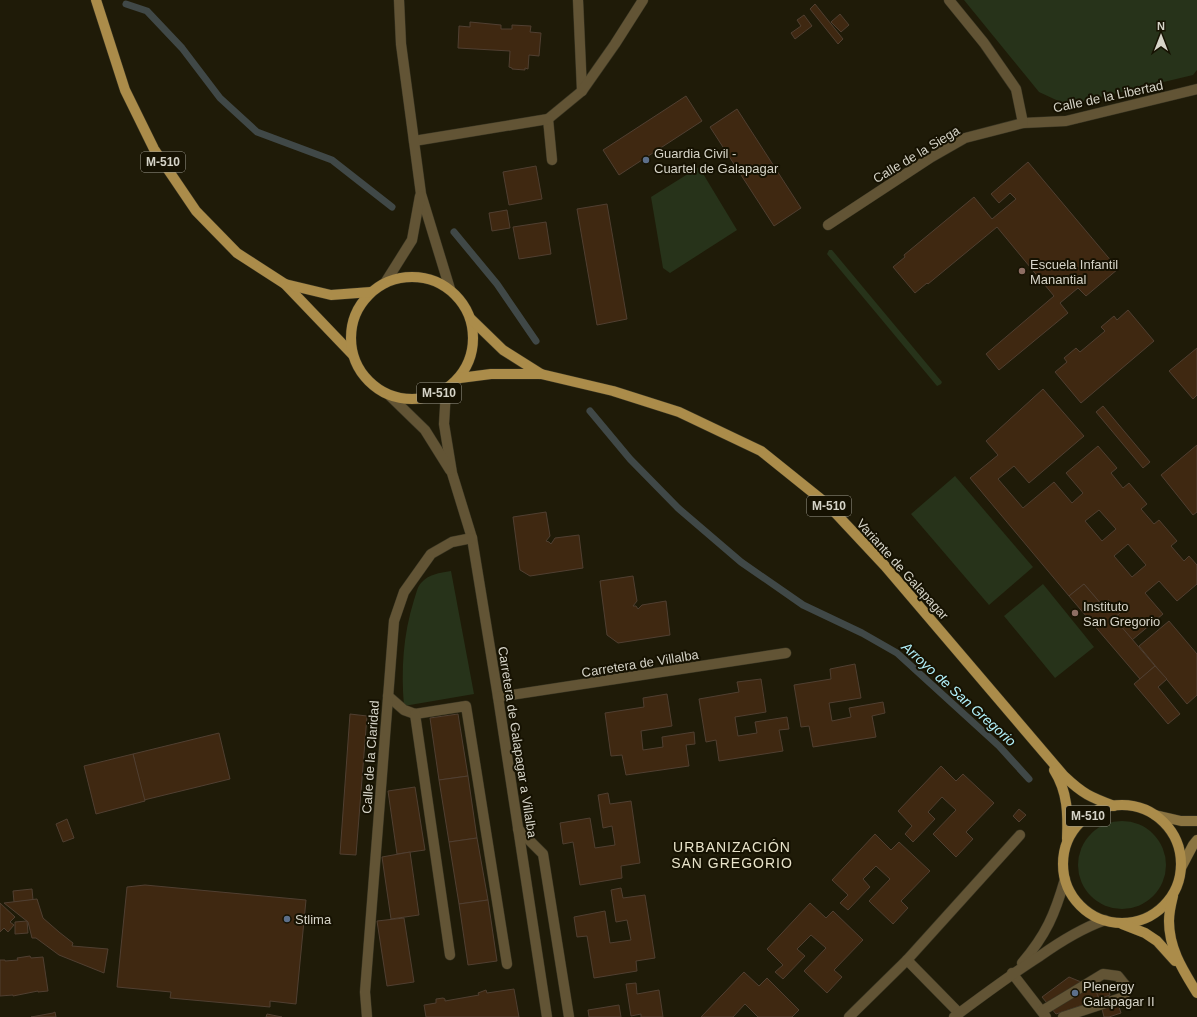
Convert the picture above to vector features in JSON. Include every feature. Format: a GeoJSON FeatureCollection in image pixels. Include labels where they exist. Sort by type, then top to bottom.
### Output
{"type":"FeatureCollection","features":[{"type":"Feature","properties":{"kind":"main road","name":"M-510"},"geometry":{"type":"LineString","coordinates":[[96,0],[125,90],[154,149],[196,211],[237,253],[285,284],[352,354]]}},
{"type":"Feature","properties":{"kind":"main road","name":"M-510"},"geometry":{"type":"LineString","coordinates":[[411,277],[432,280],[450,290],[465,307],[474,333],[473,349],[468,364],[460,378],[446,390],[419,400],[390,396],[377,389],[366,379],[358,368],[352,354],[350,340],[353,320],[362,302],[371,292],[385,283],[398,278],[411,277]]}},
{"type":"Feature","properties":{"kind":"main road","name":"M-510"},"geometry":{"type":"LineString","coordinates":[[285,284],[332,295],[371,292]]}},
{"type":"Feature","properties":{"kind":"main road","name":"M-510"},"geometry":{"type":"LineString","coordinates":[[470,318],[503,350],[541,374]]}},
{"type":"Feature","properties":{"kind":"main road","name":"M-510"},"geometry":{"type":"LineString","coordinates":[[460,378],[491,374],[541,374]]}},
{"type":"Feature","properties":{"kind":"main road","name":"Variante de Galapagar"},"geometry":{"type":"LineString","coordinates":[[541,374],[612,391],[679,412],[761,451],[827,504],[885,566],[1040,748]]}},
{"type":"Feature","properties":{"kind":"main road","name":"M-510"},"geometry":{"type":"LineString","coordinates":[[1040,748],[1064,776],[1077,788],[1091,798],[1114,806]]}},
{"type":"Feature","properties":{"kind":"main road","name":"M-510"},"geometry":{"type":"LineString","coordinates":[[1040,748],[1060,779],[1065,796],[1067,811],[1067,843]]}},
{"type":"Feature","properties":{"kind":"main road","name":"M-510"},"geometry":{"type":"LineString","coordinates":[[1181,966],[1157,941],[1145,933],[1091,914],[1079,905],[1070,893],[1065,879],[1063,855],[1072,832],[1080,822],[1090,814],[1114,806],[1128,806],[1143,809],[1155,815],[1165,823],[1172,833],[1178,844],[1181,868],[1173,894],[1169,919],[1170,936],[1173,948],[1181,966],[1197,993]]}},
{"type":"Feature","properties":{"kind":"main road"},"geometry":{"type":"LineString","coordinates":[[1155,815],[1181,822],[1197,821]]}},
{"type":"Feature","properties":{"kind":"main road"},"geometry":{"type":"LineString","coordinates":[[1181,868],[1192,845],[1197,840]]}},
{"type":"Feature","properties":{"kind":"main road","name":"M-510"},"geometry":{"type":"LineString","coordinates":[[1119,923],[1144,919],[1156,912],[1173,894]]}},
{"type":"Feature","properties":{"kind":"street"},"geometry":{"type":"LineString","coordinates":[[399,0],[401,44],[421,194],[450,290]]}},
{"type":"Feature","properties":{"kind":"street"},"geometry":{"type":"LineString","coordinates":[[578,0],[582,91]]}},
{"type":"Feature","properties":{"kind":"street"},"geometry":{"type":"LineString","coordinates":[[414,141],[548,118],[582,91],[615,44],[643,0]]}},
{"type":"Feature","properties":{"kind":"street"},"geometry":{"type":"LineString","coordinates":[[948,0],[984,43],[1016,89],[1023,123]]}},
{"type":"Feature","properties":{"kind":"street","name":"Calle de la Libertad"},"geometry":{"type":"LineString","coordinates":[[1023,123],[1066,121],[1197,90]]}},
{"type":"Feature","properties":{"kind":"street"},"geometry":{"type":"LineString","coordinates":[[548,118],[552,160]]}},
{"type":"Feature","properties":{"kind":"street","name":"Calle de la Siega"},"geometry":{"type":"LineString","coordinates":[[828,226],[930,158],[965,138],[1023,123]]}},
{"type":"Feature","properties":{"kind":"street"},"geometry":{"type":"LineString","coordinates":[[385,283],[412,240],[421,194]]}},
{"type":"Feature","properties":{"kind":"street","name":"Carretera de Galapagar a Villalba"},"geometry":{"type":"LineString","coordinates":[[446,390],[444,424],[452,473],[472,538],[547,1017]]}},
{"type":"Feature","properties":{"kind":"street","name":"Carretera de Galapagar a Villalba"},"geometry":{"type":"LineString","coordinates":[[390,396],[425,430],[452,473]]}},
{"type":"Feature","properties":{"kind":"street","name":"Calle de la Claridad"},"geometry":{"type":"LineString","coordinates":[[367,1017],[364,992],[394,621],[404,592],[431,554],[452,542],[472,538]]}},
{"type":"Feature","properties":{"kind":"street","name":"Carretera de Villalba"},"geometry":{"type":"LineString","coordinates":[[498,698],[786,653]]}},
{"type":"Feature","properties":{"kind":"street"},"geometry":{"type":"LineString","coordinates":[[388,696],[404,710],[415,714],[466,706],[507,964]]}},
{"type":"Feature","properties":{"kind":"street"},"geometry":{"type":"LineString","coordinates":[[415,714],[450,955]]}},
{"type":"Feature","properties":{"kind":"street"},"geometry":{"type":"LineString","coordinates":[[518,829],[543,854],[569,1017]]}},
{"type":"Feature","properties":{"kind":"street"},"geometry":{"type":"LineString","coordinates":[[849,1017],[906,960],[1020,835]]}},
{"type":"Feature","properties":{"kind":"street"},"geometry":{"type":"LineString","coordinates":[[1012,973],[1033,950],[1048,927],[1057,907],[1065,879]]}},
{"type":"Feature","properties":{"kind":"street"},"geometry":{"type":"LineString","coordinates":[[906,960],[957,1015],[1012,973],[1078,931],[1105,920]]}},
{"type":"Feature","properties":{"kind":"street"},"geometry":{"type":"LineString","coordinates":[[1012,973],[1044,1014],[1103,974],[1118,976],[1126,986],[1124,997],[1063,1017]]}},
{"type":"Feature","properties":{"kind":"green space"},"geometry":{"type":"Polygon","coordinates":[[[964,0],[1197,0],[1197,70],[1193,75],[1067,105],[1039,92],[964,0]]]}},
{"type":"Feature","properties":{"kind":"green space"},"geometry":{"type":"Polygon","coordinates":[[[699,167],[737,230],[670,273],[663,268],[651,197],[699,167]]]}},
{"type":"Feature","properties":{"kind":"green space"},"geometry":{"type":"Polygon","coordinates":[[[829,250],[832,250],[942,382],[941,384],[937,386],[827,254],[829,250]]]}},
{"type":"Feature","properties":{"kind":"green space"},"geometry":{"type":"Polygon","coordinates":[[[955,476],[1033,567],[989,605],[911,514],[955,476]]]}},
{"type":"Feature","properties":{"kind":"green space"},"geometry":{"type":"Polygon","coordinates":[[[451,571],[474,694],[404,706],[403,666],[405,639],[410,613],[417,591],[420,585],[427,578],[434,574],[451,571]]]}},
{"type":"Feature","properties":{"kind":"green space"},"geometry":{"type":"Polygon","coordinates":[[[1043,584],[1094,647],[1055,678],[1004,616],[1043,584]]]}},
{"type":"Feature","properties":{"kind":"green space"},"geometry":{"type":"Polygon","coordinates":[[[1122,821],[1139,824],[1153,834],[1163,848],[1166,865],[1163,882],[1153,896],[1139,906],[1122,909],[1105,906],[1091,896],[1081,882],[1078,865],[1081,848],[1091,834],[1105,824],[1122,821]]]}},
{"type":"Feature","properties":{"kind":"building"},"geometry":{"type":"Polygon","coordinates":[[[815,4],[843,39],[838,44],[810,9],[815,4]]]}},
{"type":"Feature","properties":{"kind":"building"},"geometry":{"type":"Polygon","coordinates":[[[840,14],[849,25],[841,32],[831,22],[840,14]]]}},
{"type":"Feature","properties":{"kind":"building"},"geometry":{"type":"Polygon","coordinates":[[[804,15],[812,26],[795,39],[791,33],[801,26],[797,20],[804,15]]]}},
{"type":"Feature","properties":{"kind":"building"},"geometry":{"type":"Polygon","coordinates":[[[470,22],[501,25],[501,29],[512,29],[512,25],[531,26],[530,32],[541,33],[539,56],[529,55],[528,69],[512,69],[509,67],[510,51],[458,48],[459,26],[470,27],[470,22]]]}},
{"type":"Feature","properties":{"kind":"building"},"geometry":{"type":"Polygon","coordinates":[[[686,96],[702,121],[619,175],[603,150],[686,96]]]}},
{"type":"Feature","properties":{"kind":"building"},"geometry":{"type":"Polygon","coordinates":[[[737,109],[801,208],[774,226],[710,127],[737,109]]]}},
{"type":"Feature","properties":{"kind":"building"},"geometry":{"type":"Polygon","coordinates":[[[1028,162],[1118,269],[1086,296],[1078,288],[1060,303],[1068,313],[999,370],[986,354],[1054,296],[997,227],[915,293],[893,267],[905,257],[904,255],[974,197],[992,219],[1016,199],[1010,193],[999,203],[991,194],[1028,162]]]}},
{"type":"Feature","properties":{"kind":"building"},"geometry":{"type":"Polygon","coordinates":[[[536,166],[542,199],[509,205],[503,172],[536,166]]]}},
{"type":"Feature","properties":{"kind":"building"},"geometry":{"type":"Polygon","coordinates":[[[607,204],[627,319],[597,325],[577,209],[607,204]]]}},
{"type":"Feature","properties":{"kind":"building"},"geometry":{"type":"Polygon","coordinates":[[[507,210],[510,228],[492,231],[489,213],[507,210]]]}},
{"type":"Feature","properties":{"kind":"building"},"geometry":{"type":"Polygon","coordinates":[[[546,222],[551,254],[519,259],[513,227],[546,222]]]}},
{"type":"Feature","properties":{"kind":"building"},"geometry":{"type":"Polygon","coordinates":[[[1128,310],[1154,341],[1081,403],[1055,372],[1067,362],[1064,358],[1076,348],[1080,352],[1105,331],[1101,327],[1114,316],[1117,320],[1128,310]]]}},
{"type":"Feature","properties":{"kind":"building"},"geometry":{"type":"Polygon","coordinates":[[[1197,348],[1197,395],[1193,399],[1169,371],[1197,348]]]}},
{"type":"Feature","properties":{"kind":"building"},"geometry":{"type":"Polygon","coordinates":[[[1043,389],[1084,436],[1029,483],[1014,466],[998,479],[1023,508],[1054,482],[1072,503],[1083,493],[1066,473],[1098,446],[1117,468],[1111,473],[1123,488],[1129,483],[1147,504],[1141,509],[1154,524],[1159,520],[1177,541],[1171,546],[1184,561],[1189,556],[1197,565],[1197,584],[1177,601],[1159,581],[1145,593],[1163,614],[1132,640],[1114,618],[1120,613],[1109,600],[1102,605],[1084,584],[1069,596],[970,478],[998,455],[986,441],[1043,389]],[[1099,510],[1085,521],[1102,541],[1116,529],[1099,510]],[[1128,544],[1114,556],[1132,577],[1146,565],[1128,544]]]}},
{"type":"Feature","properties":{"kind":"building"},"geometry":{"type":"Polygon","coordinates":[[[1103,406],[1150,462],[1143,468],[1096,412],[1103,406]]]}},
{"type":"Feature","properties":{"kind":"building"},"geometry":{"type":"Polygon","coordinates":[[[1197,445],[1197,512],[1193,515],[1161,475],[1197,445]]]}},
{"type":"Feature","properties":{"kind":"building"},"geometry":{"type":"Polygon","coordinates":[[[546,512],[550,536],[546,541],[551,544],[555,538],[579,535],[583,568],[530,576],[520,570],[513,517],[546,512]]]}},
{"type":"Feature","properties":{"kind":"building"},"geometry":{"type":"Polygon","coordinates":[[[633,576],[637,601],[633,606],[636,606],[638,609],[642,605],[666,601],[670,635],[618,643],[607,635],[600,581],[633,576]]]}},
{"type":"Feature","properties":{"kind":"building"},"geometry":{"type":"Polygon","coordinates":[[[1084,584],[1102,605],[1109,600],[1120,613],[1114,618],[1155,666],[1140,679],[1069,596],[1084,584]]]}},
{"type":"Feature","properties":{"kind":"building"},"geometry":{"type":"Polygon","coordinates":[[[1169,621],[1197,654],[1197,695],[1187,704],[1139,646],[1169,621]]]}},
{"type":"Feature","properties":{"kind":"building"},"geometry":{"type":"Polygon","coordinates":[[[855,664],[861,698],[829,703],[832,721],[851,717],[849,708],[883,702],[885,713],[872,716],[876,737],[813,747],[809,726],[801,727],[794,685],[831,679],[830,669],[855,664]]]}},
{"type":"Feature","properties":{"kind":"building"},"geometry":{"type":"Polygon","coordinates":[[[1155,666],[1167,679],[1158,687],[1180,714],[1168,724],[1134,684],[1155,666]]]}},
{"type":"Feature","properties":{"kind":"building"},"geometry":{"type":"Polygon","coordinates":[[[761,679],[766,712],[735,717],[738,736],[757,733],[755,722],[787,717],[789,729],[779,730],[783,751],[719,761],[716,740],[706,742],[699,699],[739,692],[737,682],[761,679]]]}},
{"type":"Feature","properties":{"kind":"building"},"geometry":{"type":"Polygon","coordinates":[[[667,694],[672,726],[641,731],[643,750],[663,747],[662,737],[694,732],[695,744],[686,745],[689,766],[626,775],[622,755],[611,756],[605,713],[644,707],[643,698],[667,694]]]}},
{"type":"Feature","properties":{"kind":"building"},"geometry":{"type":"Polygon","coordinates":[[[350,714],[367,716],[356,855],[340,854],[350,714]]]}},
{"type":"Feature","properties":{"kind":"building"},"geometry":{"type":"Polygon","coordinates":[[[458,714],[468,776],[439,780],[430,718],[458,714]]]}},
{"type":"Feature","properties":{"kind":"building"},"geometry":{"type":"Polygon","coordinates":[[[219,733],[230,779],[144,800],[133,754],[219,733]]]}},
{"type":"Feature","properties":{"kind":"building"},"geometry":{"type":"Polygon","coordinates":[[[133,754],[145,801],[96,814],[84,766],[133,754]]]}},
{"type":"Feature","properties":{"kind":"building"},"geometry":{"type":"Polygon","coordinates":[[[941,766],[956,781],[963,774],[994,803],[966,832],[973,839],[956,857],[933,834],[956,810],[942,797],[928,812],[935,819],[913,842],[905,834],[912,826],[898,811],[941,766]]]}},
{"type":"Feature","properties":{"kind":"building"},"geometry":{"type":"Polygon","coordinates":[[[468,776],[477,838],[449,842],[439,780],[468,776]]]}},
{"type":"Feature","properties":{"kind":"building"},"geometry":{"type":"Polygon","coordinates":[[[415,787],[425,850],[397,854],[388,791],[415,787]]]}},
{"type":"Feature","properties":{"kind":"building"},"geometry":{"type":"Polygon","coordinates":[[[608,793],[610,804],[631,801],[640,863],[621,866],[622,878],[580,885],[573,842],[563,844],[560,823],[590,818],[595,848],[615,845],[612,826],[603,828],[598,795],[608,793]]]}},
{"type":"Feature","properties":{"kind":"building"},"geometry":{"type":"Polygon","coordinates":[[[1019,809],[1026,815],[1019,822],[1013,816],[1019,809]]]}},
{"type":"Feature","properties":{"kind":"building"},"geometry":{"type":"Polygon","coordinates":[[[67,819],[74,838],[63,842],[56,824],[67,819]]]}},
{"type":"Feature","properties":{"kind":"building"},"geometry":{"type":"Polygon","coordinates":[[[875,834],[891,850],[899,842],[930,871],[901,901],[908,908],[893,924],[869,901],[890,879],[876,866],[863,879],[870,887],[848,910],[840,903],[848,895],[832,880],[875,834]]]}},
{"type":"Feature","properties":{"kind":"building"},"geometry":{"type":"Polygon","coordinates":[[[477,838],[488,900],[459,904],[449,842],[477,838]]]}},
{"type":"Feature","properties":{"kind":"building"},"geometry":{"type":"Polygon","coordinates":[[[410,852],[419,915],[391,919],[382,857],[410,852]]]}},
{"type":"Feature","properties":{"kind":"building"},"geometry":{"type":"Polygon","coordinates":[[[145,885],[306,900],[296,1004],[270,1001],[270,1007],[170,998],[171,992],[117,987],[127,887],[145,885]]]}},
{"type":"Feature","properties":{"kind":"building"},"geometry":{"type":"Polygon","coordinates":[[[621,888],[623,898],[645,895],[655,958],[636,961],[637,971],[594,978],[587,936],[577,937],[574,917],[605,911],[610,943],[631,940],[627,920],[616,922],[611,890],[621,888]]]}},
{"type":"Feature","properties":{"kind":"building"},"geometry":{"type":"Polygon","coordinates":[[[32,889],[33,900],[14,902],[13,891],[32,889]]]}},
{"type":"Feature","properties":{"kind":"building"},"geometry":{"type":"Polygon","coordinates":[[[37,899],[43,918],[73,943],[72,946],[108,949],[104,973],[59,955],[36,938],[32,938],[28,922],[4,903],[37,899]]]}},
{"type":"Feature","properties":{"kind":"building"},"geometry":{"type":"Polygon","coordinates":[[[488,900],[497,961],[468,965],[459,904],[488,900]]]}},
{"type":"Feature","properties":{"kind":"building"},"geometry":{"type":"Polygon","coordinates":[[[0,903],[15,917],[10,922],[14,925],[8,932],[4,928],[0,932],[0,903]]]}},
{"type":"Feature","properties":{"kind":"building"},"geometry":{"type":"Polygon","coordinates":[[[810,903],[826,918],[833,911],[863,940],[834,970],[842,977],[827,993],[804,971],[826,948],[811,935],[797,949],[805,956],[783,979],[775,972],[783,965],[767,949],[810,903]]]}},
{"type":"Feature","properties":{"kind":"building"},"geometry":{"type":"Polygon","coordinates":[[[404,918],[414,982],[387,986],[377,921],[404,918]]]}},
{"type":"Feature","properties":{"kind":"building"},"geometry":{"type":"Polygon","coordinates":[[[27,921],[28,933],[15,934],[15,922],[27,921]]]}},
{"type":"Feature","properties":{"kind":"building"},"geometry":{"type":"Polygon","coordinates":[[[30,956],[31,958],[43,957],[48,991],[38,991],[13,996],[0,996],[0,960],[18,960],[17,958],[30,956]]]}},
{"type":"Feature","properties":{"kind":"building"},"geometry":{"type":"Polygon","coordinates":[[[744,972],[759,986],[767,978],[799,1010],[792,1017],[758,1017],[745,1004],[733,1017],[701,1017],[744,972]]]}},
{"type":"Feature","properties":{"kind":"building","name":"Plenergy Galapagar II"},"geometry":{"type":"Polygon","coordinates":[[[1069,977],[1101,990],[1104,998],[1056,1014],[1042,997],[1069,977]]]}},
{"type":"Feature","properties":{"kind":"building"},"geometry":{"type":"Polygon","coordinates":[[[636,983],[637,994],[659,990],[663,1017],[641,1017],[641,1014],[631,1016],[626,984],[636,983]]]}},
{"type":"Feature","properties":{"kind":"building"},"geometry":{"type":"Polygon","coordinates":[[[1108,987],[1110,995],[1099,999],[1096,991],[1108,987]]]}},
{"type":"Feature","properties":{"kind":"building"},"geometry":{"type":"Polygon","coordinates":[[[514,989],[519,1017],[426,1017],[424,1005],[436,1003],[436,999],[443,998],[445,1001],[479,995],[478,993],[486,990],[487,993],[514,989]]]}},
{"type":"Feature","properties":{"kind":"building"},"geometry":{"type":"Polygon","coordinates":[[[1118,1004],[1121,1013],[1104,1017],[1102,1009],[1118,1004]]]}},
{"type":"Feature","properties":{"kind":"building"},"geometry":{"type":"Polygon","coordinates":[[[619,1005],[621,1017],[589,1017],[588,1010],[619,1005]]]}},
{"type":"Feature","properties":{"kind":"building"},"geometry":{"type":"Polygon","coordinates":[[[55,1012],[56,1017],[31,1017],[53,1013],[55,1012]]]}},
{"type":"Feature","properties":{"kind":"building"},"geometry":{"type":"Polygon","coordinates":[[[267,1014],[282,1017],[266,1017],[267,1014]]]}},
{"type":"Feature","properties":{"kind":"waterway"},"geometry":{"type":"LineString","coordinates":[[126,4],[147,11],[182,48],[220,98],[257,132],[332,160],[392,207]]}},
{"type":"Feature","properties":{"kind":"waterway"},"geometry":{"type":"LineString","coordinates":[[454,232],[497,284],[536,341]]}},
{"type":"Feature","properties":{"kind":"waterway","name":"Arroyo de San Gregorio"},"geometry":{"type":"LineString","coordinates":[[590,411],[630,459],[678,508],[741,562],[803,605],[862,633],[897,653],[999,746],[1029,779]]}},
{"type":"Feature","properties":{"kind":"place","name":"Guardia Civil - Cuartel de Galapagar"},"geometry":{"type":"Point","coordinates":[646,160]}},
{"type":"Feature","properties":{"kind":"place","name":"Escuela Infantil Manantial"},"geometry":{"type":"Point","coordinates":[1022,271]}},
{"type":"Feature","properties":{"kind":"place","name":"Instituto San Gregorio"},"geometry":{"type":"Point","coordinates":[1075,613]}},
{"type":"Feature","properties":{"kind":"place","name":"Stlima"},"geometry":{"type":"Point","coordinates":[287,919]}},
{"type":"Feature","properties":{"kind":"place","name":"Plenergy Galapagar II"},"geometry":{"type":"Point","coordinates":[1075,993]}},
{"type":"Feature","properties":{"kind":"district","name":"URBANIZACIÓN SAN GREGORIO"},"geometry":{"type":"Point","coordinates":[732,856]}}]}
